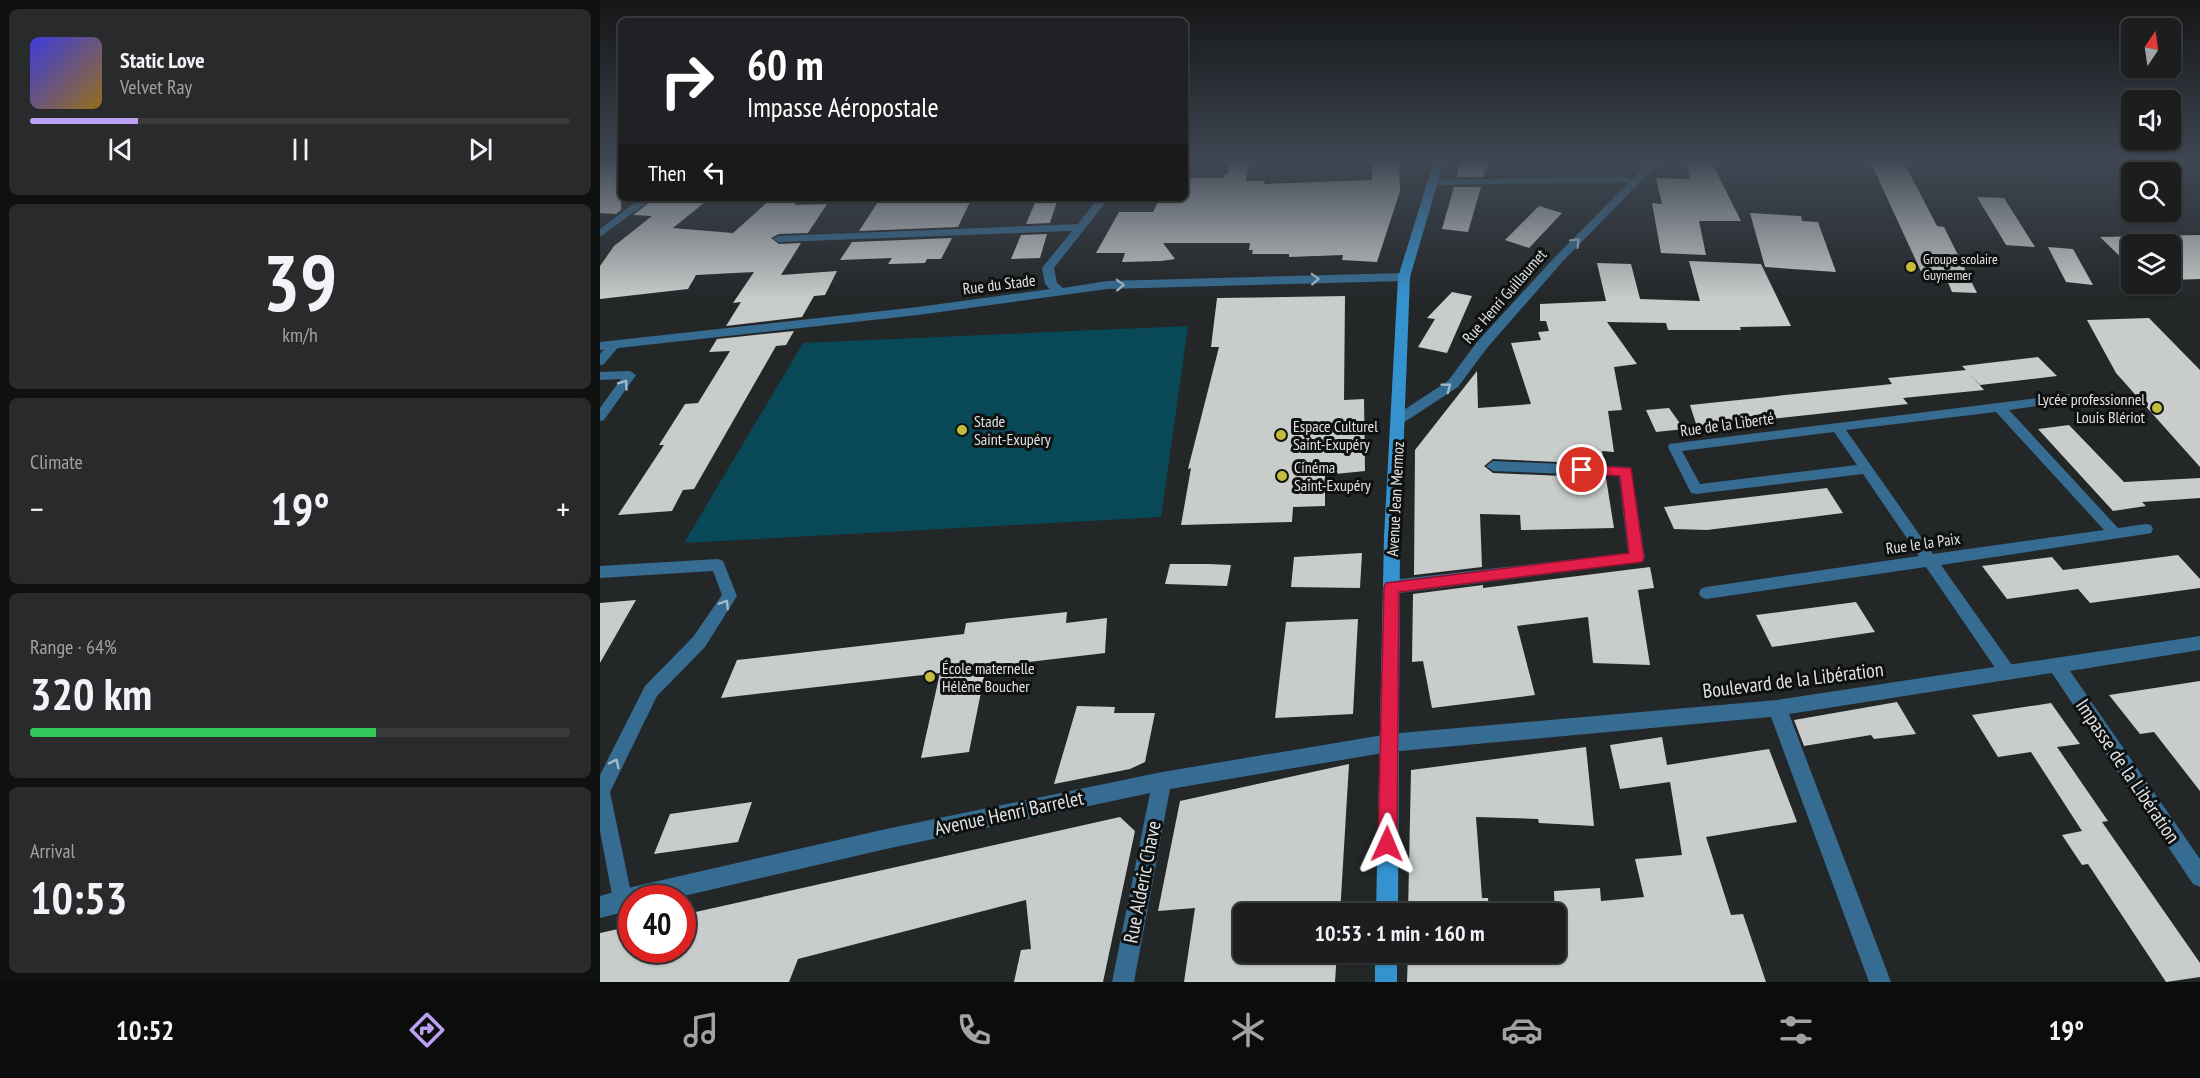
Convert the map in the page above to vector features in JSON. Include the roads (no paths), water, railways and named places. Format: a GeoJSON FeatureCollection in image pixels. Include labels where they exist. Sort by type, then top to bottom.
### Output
{"type":"FeatureCollection","features":[{"type":"Feature","properties":{"kind":"street"},"geometry":{"type":"LineString","coordinates":[[600,234],[636,207]]}},
{"type":"Feature","properties":{"kind":"street"},"geometry":{"type":"LineString","coordinates":[[1062,293],[1051,284],[1048,268],[1097,207]]}},
{"type":"Feature","properties":{"kind":"street","name":"Avenue Jean Mermoz"},"geometry":{"type":"LineString","coordinates":[[1386,903],[1392,537],[1404,277],[1412,243],[1425,207]]}},
{"type":"Feature","properties":{"kind":"street","name":"Rue Henri Guillaumet"},"geometry":{"type":"LineString","coordinates":[[1398,420],[1453,384],[1482,345],[1559,259],[1611,207]]}},
{"type":"Feature","properties":{"kind":"street"},"geometry":{"type":"LineString","coordinates":[[779,239],[1079,228]]}},
{"type":"Feature","properties":{"kind":"street","name":"Rue du Stade"},"geometry":{"type":"LineString","coordinates":[[600,346],[1062,293],[1107,285],[1404,277]]}},
{"type":"Feature","properties":{"kind":"street"},"geometry":{"type":"LineString","coordinates":[[1392,587],[1636,558],[1626,471],[1493,466]]}},
{"type":"Feature","properties":{"kind":"street","name":"Boulevard de la Libération"},"geometry":{"type":"LineString","coordinates":[[1389,743],[1777,708],[2200,643]]}},
{"type":"Feature","properties":{"kind":"street","name":"Impasse de la Libération"},"geometry":{"type":"LineString","coordinates":[[2057,666],[2200,877]]}},
{"type":"Feature","properties":{"kind":"street"},"geometry":{"type":"LineString","coordinates":[[1777,708],[1880,982]]}},
{"type":"Feature","properties":{"kind":"street","name":"Avenue Henri Barrelet"},"geometry":{"type":"LineString","coordinates":[[689,885],[886,839],[1162,781],[1389,743]]}},
{"type":"Feature","properties":{"kind":"street","name":"Rue Alderic Chave"},"geometry":{"type":"LineString","coordinates":[[1123,982],[1162,781]]}},
{"type":"Feature","properties":{"kind":"street","name":"Avenue Henri Barrelet"},"geometry":{"type":"LineString","coordinates":[[600,907],[618,902]]}},
{"type":"Feature","properties":{"kind":"street"},"geometry":{"type":"LineString","coordinates":[[1386,963],[1386,982]]}},
{"type":"Feature","properties":{"kind":"lane"},"geometry":{"type":"LineString","coordinates":[[600,361],[614,345]]}},
{"type":"Feature","properties":{"kind":"lane"},"geometry":{"type":"LineString","coordinates":[[600,376],[630,375],[600,417]]}},
{"type":"Feature","properties":{"kind":"lane","name":"Rue de la Liberté"},"geometry":{"type":"LineString","coordinates":[[1866,469],[1696,489],[1674,447],[2071,398]]}},
{"type":"Feature","properties":{"kind":"lane"},"geometry":{"type":"LineString","coordinates":[[1999,407],[2115,533]]}},
{"type":"Feature","properties":{"kind":"lane"},"geometry":{"type":"LineString","coordinates":[[1837,427],[2008,673]]}},
{"type":"Feature","properties":{"kind":"lane","name":"Rue le la Paix"},"geometry":{"type":"LineString","coordinates":[[1706,594],[2146,529]]}},
{"type":"Feature","properties":{"kind":"lane"},"geometry":{"type":"LineString","coordinates":[[600,572],[718,565],[730,596],[699,642],[651,691],[601,791],[625,885]]}},
{"type":"Feature","properties":{"kind":"place","name":"Groupe scolaire Guynemer"},"geometry":{"type":"Point","coordinates":[1911,267]}},
{"type":"Feature","properties":{"kind":"place","name":"Lycée professionnel Louis Blériot"},"geometry":{"type":"Point","coordinates":[2157,408]}},
{"type":"Feature","properties":{"kind":"place","name":"Stade Saint-Exupéry"},"geometry":{"type":"Point","coordinates":[962,430]}},
{"type":"Feature","properties":{"kind":"place","name":"Espace Culturel Saint-Exupéry"},"geometry":{"type":"Point","coordinates":[1281,435]}},
{"type":"Feature","properties":{"kind":"place","name":"Cinéma Saint-Exupéry"},"geometry":{"type":"Point","coordinates":[1282,476]}},
{"type":"Feature","properties":{"kind":"place","name":"École maternelle Hélène Boucher"},"geometry":{"type":"Point","coordinates":[930,677]}}]}
